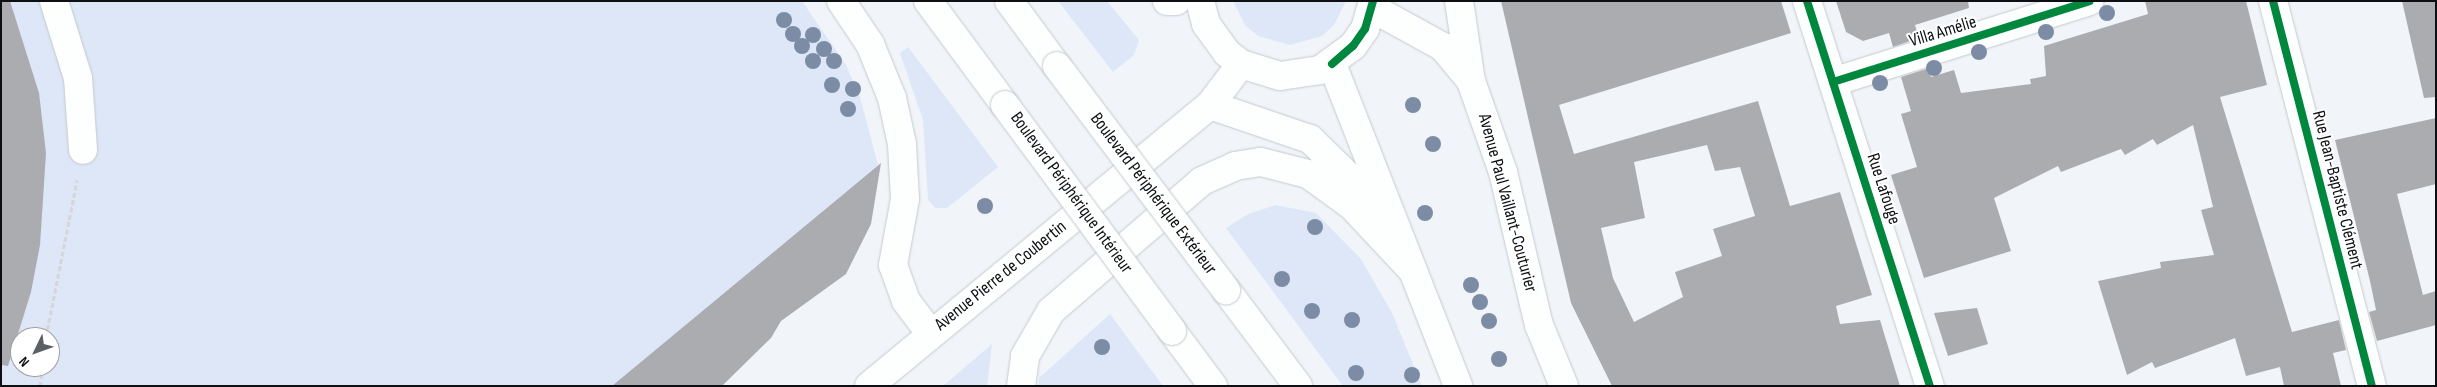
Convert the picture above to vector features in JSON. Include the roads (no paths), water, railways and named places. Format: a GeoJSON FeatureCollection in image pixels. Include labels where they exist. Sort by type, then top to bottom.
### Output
{"type":"FeatureCollection","features":[{"type":"Feature","properties":{"kind":"main road"},"geometry":{"type":"LineString","coordinates":[[54,1],[78,78],[84,150]]}},
{"type":"Feature","properties":{"kind":"main road"},"geometry":{"type":"LineString","coordinates":[[841,1],[870,44],[892,98],[902,144],[905,199],[893,265],[906,302],[931,334]]}},
{"type":"Feature","properties":{"kind":"main road","name":"Boulevard Périphérique Intérieur"},"geometry":{"type":"LineString","coordinates":[[928,1],[1213,386]]}},
{"type":"Feature","properties":{"kind":"main road","name":"Boulevard Périphérique Extérieur"},"geometry":{"type":"LineString","coordinates":[[1009,1],[1298,386]]}},
{"type":"Feature","properties":{"kind":"main road"},"geometry":{"type":"LineString","coordinates":[[1167,1],[1176,1]]}},
{"type":"Feature","properties":{"kind":"main road"},"geometry":{"type":"LineString","coordinates":[[1200,1],[1215,40],[1241,64],[1280,76],[1300,76],[1332,64],[1354,46],[1373,5]]}},
{"type":"Feature","properties":{"kind":"main road"},"geometry":{"type":"LineString","coordinates":[[1459,1],[1470,82]]}},
{"type":"Feature","properties":{"kind":"main road","name":"Rue Lafouge"},"geometry":{"type":"LineString","coordinates":[[1807,1],[1930,386]]}},
{"type":"Feature","properties":{"kind":"main road","name":"Villa Amélie"},"geometry":{"type":"LineString","coordinates":[[1833,82],[2090,1]]}},
{"type":"Feature","properties":{"kind":"main road","name":"Rue Jean-Baptiste Clément"},"geometry":{"type":"LineString","coordinates":[[2273,1],[2372,386]]}},
{"type":"Feature","properties":{"kind":"main road","name":"Avenue Paul Vaillant-Couturier"},"geometry":{"type":"LineString","coordinates":[[1373,5],[1443,47],[1470,82],[1503,172],[1539,325],[1564,386]]}},
{"type":"Feature","properties":{"kind":"main road","name":"Avenue Pierre de Coubertin"},"geometry":{"type":"LineString","coordinates":[[869,386],[1210,105],[1241,64]]}},
{"type":"Feature","properties":{"kind":"main road"},"geometry":{"type":"LineString","coordinates":[[1332,64],[1396,223],[1458,386]]}},
{"type":"Feature","properties":{"kind":"main road"},"geometry":{"type":"LineString","coordinates":[[1210,105],[1310,139],[1396,223]]}},
{"type":"Feature","properties":{"kind":"main road"},"geometry":{"type":"LineString","coordinates":[[1021,386],[1025,356],[1051,311],[1202,182],[1235,166],[1261,162],[1308,174],[1352,206],[1413,271]]}}]}
